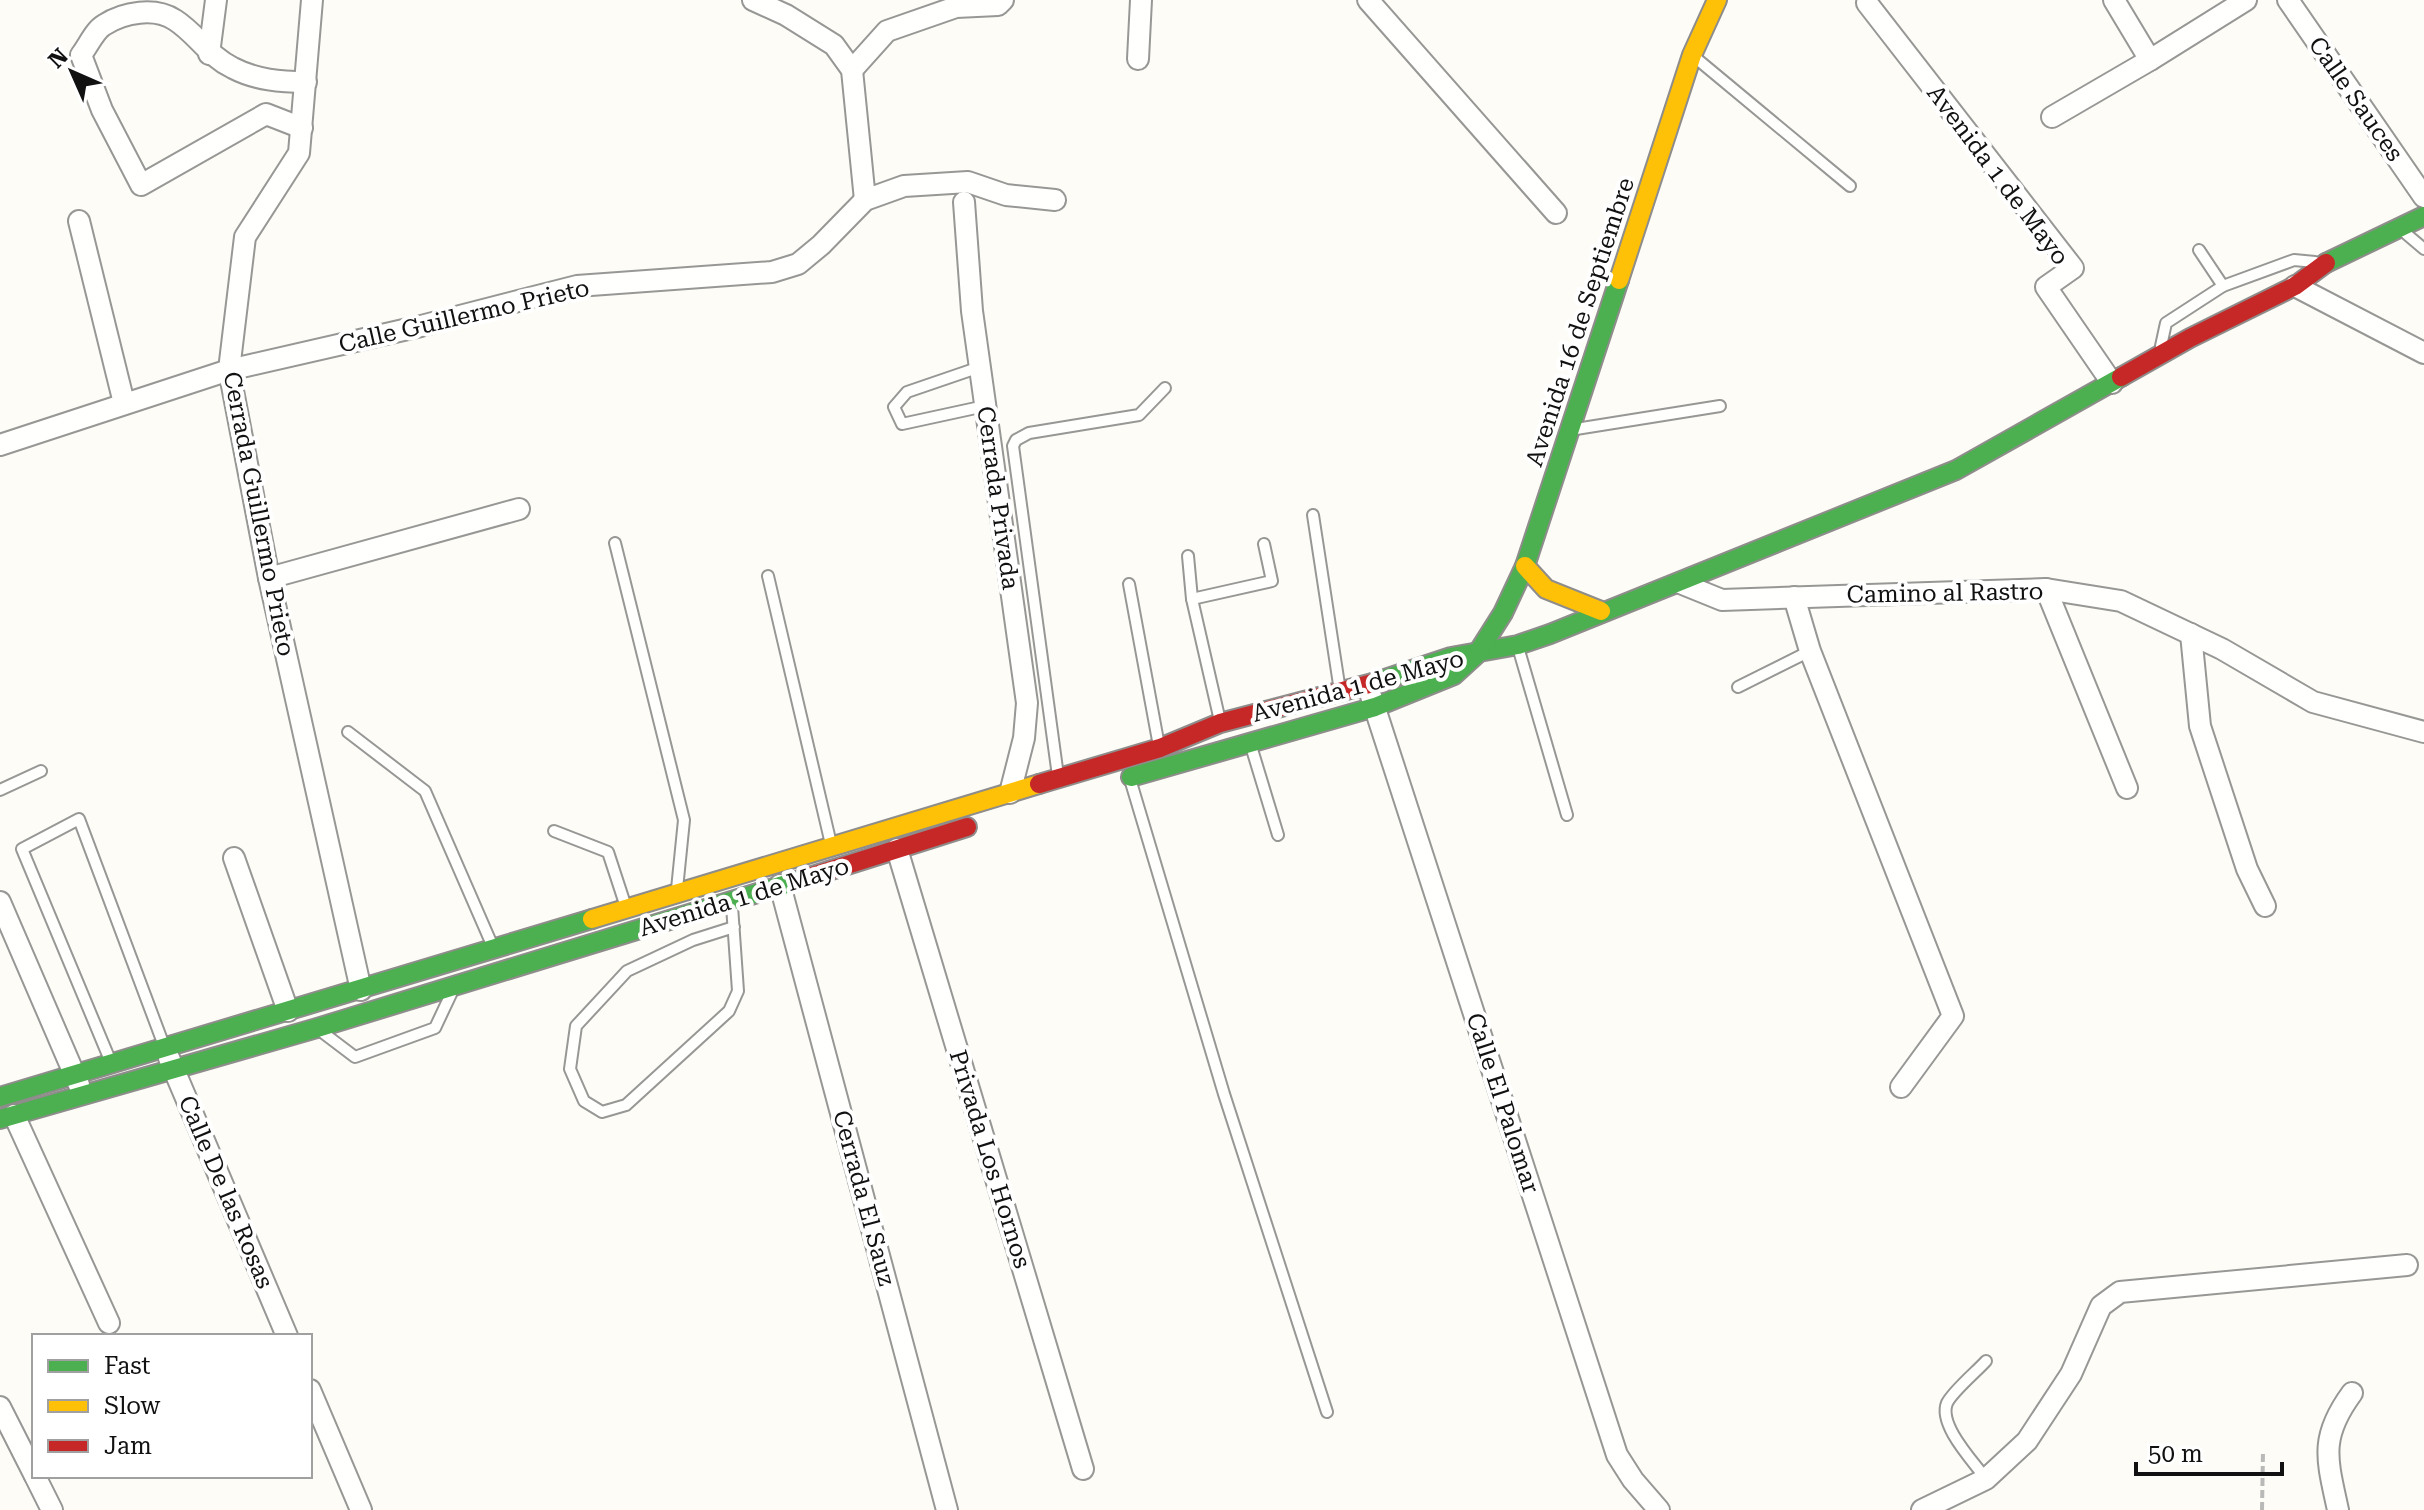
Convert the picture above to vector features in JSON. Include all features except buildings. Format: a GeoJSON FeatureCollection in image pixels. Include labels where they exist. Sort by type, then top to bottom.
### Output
{"type":"FeatureCollection","features":[{"type":"Feature","properties":{"kind":"main road","name":"Avenida 16 de Septiembre"},"geometry":{"type":"LineString","coordinates":[[1477,654],[1525,566],[1692,55],[1717,0]]}},
{"type":"Feature","properties":{"kind":"main road","name":"Avenida 1 de Mayo"},"geometry":{"type":"LineString","coordinates":[[0,1097],[1160,748],[1220,723],[1340,693],[1451,657],[1518,645],[1536,625],[1601,611],[1680,583],[1956,470],[2158,356],[2295,286],[2324,264],[2424,216]]}},
{"type":"Feature","properties":{"kind":"main road"},"geometry":{"type":"LineString","coordinates":[[1525,566],[1546,589],[1601,611]]}},
{"type":"Feature","properties":{"kind":"main road"},"geometry":{"type":"LineString","coordinates":[[1510,597],[1536,625]]}},
{"type":"Feature","properties":{"kind":"main road","name":"Avenida 1 de Mayo"},"geometry":{"type":"LineString","coordinates":[[1122,779],[1375,707],[1454,675],[1477,654]]}},
{"type":"Feature","properties":{"kind":"main road","name":"Avenida 1 de Mayo"},"geometry":{"type":"LineString","coordinates":[[7,1117],[455,987],[986,821]]}},
{"type":"Feature","properties":{"kind":"street"},"geometry":{"type":"LineString","coordinates":[[209,54],[216,0]]}},
{"type":"Feature","properties":{"kind":"street","name":"Cerrada Guillermo Prieto"},"geometry":{"type":"LineString","coordinates":[[312,0],[299,153],[245,237],[229,370],[269,578],[361,990]]}},
{"type":"Feature","properties":{"kind":"street"},"geometry":{"type":"LineString","coordinates":[[753,0],[782,8],[834,45],[852,70],[865,200]]}},
{"type":"Feature","properties":{"kind":"street"},"geometry":{"type":"LineString","coordinates":[[852,70],[887,31],[956,7],[998,5],[1003,0]]}},
{"type":"Feature","properties":{"kind":"street"},"geometry":{"type":"LineString","coordinates":[[1138,59],[1141,0]]}},
{"type":"Feature","properties":{"kind":"street"},"geometry":{"type":"LineString","coordinates":[[1368,0],[1556,213]]}},
{"type":"Feature","properties":{"kind":"street"},"geometry":{"type":"LineString","coordinates":[[2114,0],[2150,60]]}},
{"type":"Feature","properties":{"kind":"street"},"geometry":{"type":"LineString","coordinates":[[2052,117],[2246,0]]}},
{"type":"Feature","properties":{"kind":"street","name":"Calle Sauces"},"geometry":{"type":"LineString","coordinates":[[2288,0],[2424,197]]}},
{"type":"Feature","properties":{"kind":"street","name":"Avenida 1 de Mayo"},"geometry":{"type":"LineString","coordinates":[[1867,3],[2073,268],[2046,287],[2112,383]]}},
{"type":"Feature","properties":{"kind":"street"},"geometry":{"type":"LineString","coordinates":[[302,128],[266,114],[141,185],[102,110],[81,55],[102,25],[135,13],[154,12],[175,20],[209,54],[234,69],[265,79],[306,82]]}},
{"type":"Feature","properties":{"kind":"street","name":"Calle Guillermo Prieto"},"geometry":{"type":"LineString","coordinates":[[0,445],[229,370],[577,286],[772,272],[798,264],[865,200],[904,186],[968,182],[1006,195],[1055,200]]}},
{"type":"Feature","properties":{"kind":"street","name":"Cerrada Privada"},"geometry":{"type":"LineString","coordinates":[[964,202],[972,311],[1027,703],[1024,738],[1010,793]]}},
{"type":"Feature","properties":{"kind":"street"},"geometry":{"type":"LineString","coordinates":[[79,221],[124,403]]}},
{"type":"Feature","properties":{"kind":"street"},"geometry":{"type":"LineString","coordinates":[[2295,286],[2424,353]]}},
{"type":"Feature","properties":{"kind":"street"},"geometry":{"type":"LineString","coordinates":[[269,578],[519,509]]}},
{"type":"Feature","properties":{"kind":"street","name":"Camino al Rastro"},"geometry":{"type":"LineString","coordinates":[[1680,583],[1722,600],[2046,589],[2121,601],[2222,649],[2313,702],[2424,732]]}},
{"type":"Feature","properties":{"kind":"street"},"geometry":{"type":"LineString","coordinates":[[2046,589],[2127,788]]}},
{"type":"Feature","properties":{"kind":"street"},"geometry":{"type":"LineString","coordinates":[[1794,597],[1810,651],[1953,1016],[1901,1087]]}},
{"type":"Feature","properties":{"kind":"street"},"geometry":{"type":"LineString","coordinates":[[2191,634],[2200,726],[2247,869],[2265,906]]}},
{"type":"Feature","properties":{"kind":"street","name":"Calle El Palomar"},"geometry":{"type":"LineString","coordinates":[[1367,685],[1617,1455],[1633,1480],[1659,1510]]}},
{"type":"Feature","properties":{"kind":"street","name":"Privada Los Hornos"},"geometry":{"type":"LineString","coordinates":[[897,849],[1083,1469]]}},
{"type":"Feature","properties":{"kind":"street"},"geometry":{"type":"LineString","coordinates":[[234,858],[288,1011]]}},
{"type":"Feature","properties":{"kind":"street","name":"Cerrada El Sauz"},"geometry":{"type":"LineString","coordinates":[[780,885],[947,1510]]}},
{"type":"Feature","properties":{"kind":"street"},"geometry":{"type":"LineString","coordinates":[[0,902],[82,1095]]}},
{"type":"Feature","properties":{"kind":"street","name":"Calle De las Rosas"},"geometry":{"type":"LineString","coordinates":[[165,1047],[286,1334]]}},
{"type":"Feature","properties":{"kind":"street"},"geometry":{"type":"LineString","coordinates":[[7,1117],[109,1323]]}},
{"type":"Feature","properties":{"kind":"street"},"geometry":{"type":"LineString","coordinates":[[1922,1510],[1986,1479],[2027,1441],[2071,1374],[2101,1306],[2120,1292],[2407,1265]]}},
{"type":"Feature","properties":{"kind":"street"},"geometry":{"type":"LineString","coordinates":[[2338,1510],[2326,1456],[2337,1413],[2352,1393]]}},
{"type":"Feature","properties":{"kind":"street"},"geometry":{"type":"LineString","coordinates":[[312,1395],[361,1510]]}},
{"type":"Feature","properties":{"kind":"street"},"geometry":{"type":"LineString","coordinates":[[0,1407],[32,1471]]}},
{"type":"Feature","properties":{"kind":"street"},"geometry":{"type":"LineString","coordinates":[[36,1478],[52,1510]]}},
{"type":"Feature","properties":{"kind":"lane"},"geometry":{"type":"LineString","coordinates":[[1692,55],[1850,186]]}},
{"type":"Feature","properties":{"kind":"lane"},"geometry":{"type":"LineString","coordinates":[[2399,228],[2424,249]]}},
{"type":"Feature","properties":{"kind":"lane"},"geometry":{"type":"LineString","coordinates":[[2199,250],[2223,286]]}},
{"type":"Feature","properties":{"kind":"lane"},"geometry":{"type":"LineString","coordinates":[[2158,356],[2166,323],[2223,286],[2294,260],[2324,264]]}},
{"type":"Feature","properties":{"kind":"lane"},"geometry":{"type":"LineString","coordinates":[[980,367],[907,392],[894,407],[902,424],[985,406]]}},
{"type":"Feature","properties":{"kind":"lane"},"geometry":{"type":"LineString","coordinates":[[1058,778],[1013,446],[1016,440],[1029,433],[1139,415],[1165,388]]}},
{"type":"Feature","properties":{"kind":"lane"},"geometry":{"type":"LineString","coordinates":[[1570,430],[1720,406]]}},
{"type":"Feature","properties":{"kind":"lane"},"geometry":{"type":"LineString","coordinates":[[1313,515],[1340,693]]}},
{"type":"Feature","properties":{"kind":"lane"},"geometry":{"type":"LineString","coordinates":[[615,543],[684,820],[676,895]]}},
{"type":"Feature","properties":{"kind":"lane"},"geometry":{"type":"LineString","coordinates":[[1192,599],[1272,581],[1264,544]]}},
{"type":"Feature","properties":{"kind":"lane"},"geometry":{"type":"LineString","coordinates":[[1188,556],[1192,599],[1220,723]]}},
{"type":"Feature","properties":{"kind":"lane"},"geometry":{"type":"LineString","coordinates":[[768,576],[832,846]]}},
{"type":"Feature","properties":{"kind":"lane"},"geometry":{"type":"LineString","coordinates":[[1129,584],[1160,748]]}},
{"type":"Feature","properties":{"kind":"lane"},"geometry":{"type":"LineString","coordinates":[[1518,645],[1567,815]]}},
{"type":"Feature","properties":{"kind":"lane"},"geometry":{"type":"LineString","coordinates":[[1738,687],[1810,651]]}},
{"type":"Feature","properties":{"kind":"lane"},"geometry":{"type":"LineString","coordinates":[[348,732],[425,791],[494,949]]}},
{"type":"Feature","properties":{"kind":"lane"},"geometry":{"type":"LineString","coordinates":[[1251,744],[1278,835]]}},
{"type":"Feature","properties":{"kind":"lane"},"geometry":{"type":"LineString","coordinates":[[0,790],[41,771]]}},
{"type":"Feature","properties":{"kind":"lane"},"geometry":{"type":"LineString","coordinates":[[1122,779],[1327,1412]]}},
{"type":"Feature","properties":{"kind":"lane"},"geometry":{"type":"LineString","coordinates":[[119,1084],[22,849],[79,819],[165,1047]]}},
{"type":"Feature","properties":{"kind":"lane"},"geometry":{"type":"LineString","coordinates":[[554,831],[608,852],[627,910]]}},
{"type":"Feature","properties":{"kind":"lane"},"geometry":{"type":"LineString","coordinates":[[732,902],[734,927],[738,991],[729,1011],[626,1105],[602,1112],[584,1101],[570,1069],[576,1026],[627,971],[693,940],[734,927]]}},
{"type":"Feature","properties":{"kind":"lane"},"geometry":{"type":"LineString","coordinates":[[317,1028],[355,1057],[435,1028],[455,987]]}},
{"type":"Feature","properties":{"kind":"lane"},"geometry":{"type":"LineString","coordinates":[[1986,1361],[1948,1401],[1945,1416],[1949,1428],[1986,1479]]}},
{"type":"Feature","properties":{"kind":"path"},"geometry":{"type":"LineString","coordinates":[[2262,1510],[2263,1451]]}},
{"type":"Feature","properties":{"kind":"traffic: fast"},"geometry":{"type":"LineString","coordinates":[[2326,263],[2424,216]]}},
{"type":"Feature","properties":{"kind":"traffic: fast"},"geometry":{"type":"LineString","coordinates":[[1131,777],[1375,707],[1454,675],[1477,654],[1503,613],[1525,566],[1619,280]]}},
{"type":"Feature","properties":{"kind":"traffic: fast"},"geometry":{"type":"LineString","coordinates":[[1373,683],[1451,657],[1518,645],[1550,634],[1956,470],[2121,377]]}},
{"type":"Feature","properties":{"kind":"traffic: fast"},"geometry":{"type":"LineString","coordinates":[[0,1119],[317,1028],[806,878]]}},
{"type":"Feature","properties":{"kind":"traffic: fast"},"geometry":{"type":"LineString","coordinates":[[0,1097],[592,919]]}},
{"type":"Feature","properties":{"kind":"traffic: slow"},"geometry":{"type":"LineString","coordinates":[[1619,280],[1692,55],[1717,0]]}},
{"type":"Feature","properties":{"kind":"traffic: slow"},"geometry":{"type":"LineString","coordinates":[[1525,566],[1546,589],[1601,611]]}},
{"type":"Feature","properties":{"kind":"traffic: slow"},"geometry":{"type":"LineString","coordinates":[[592,919],[1039,784]]}},
{"type":"Feature","properties":{"kind":"traffic: jam"},"geometry":{"type":"LineString","coordinates":[[2121,377],[2190,338],[2295,286],[2326,263]]}},
{"type":"Feature","properties":{"kind":"traffic: jam"},"geometry":{"type":"LineString","coordinates":[[1039,784],[1160,748],[1220,723],[1373,683]]}},
{"type":"Feature","properties":{"kind":"traffic: jam"},"geometry":{"type":"LineString","coordinates":[[806,878],[967,827]]}}]}
